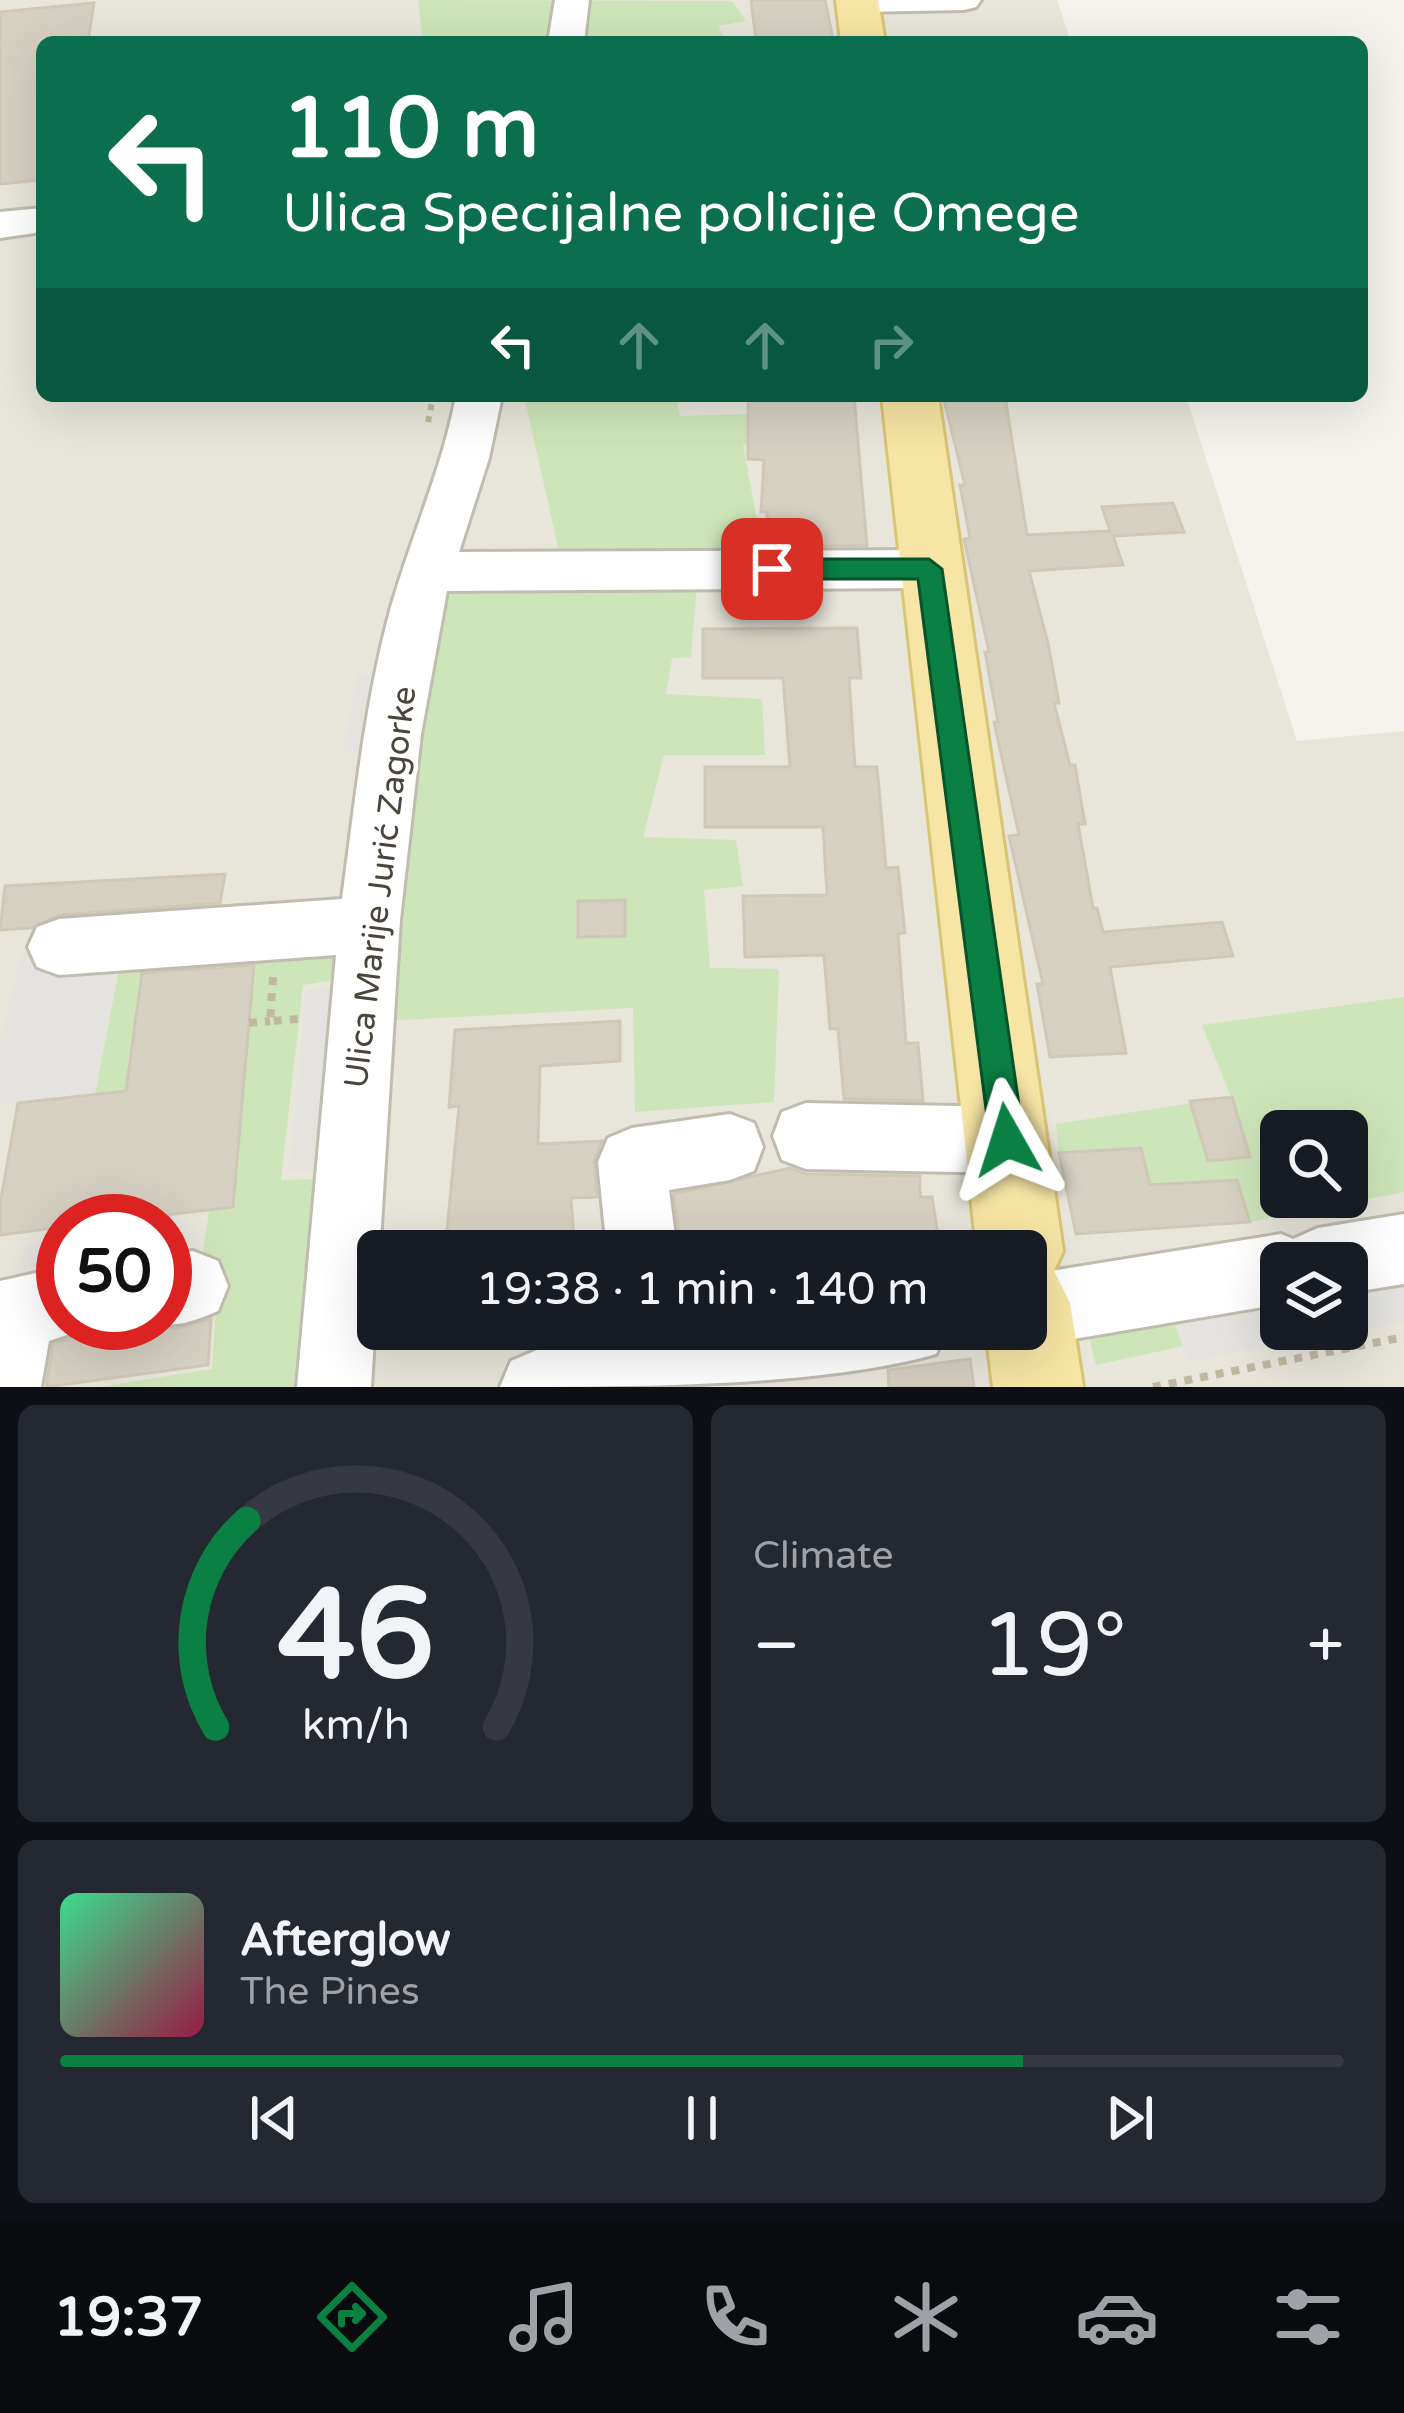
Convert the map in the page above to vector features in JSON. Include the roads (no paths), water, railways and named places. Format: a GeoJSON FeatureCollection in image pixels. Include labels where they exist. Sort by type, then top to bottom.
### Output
{"type":"FeatureCollection","features":[{"type":"Feature","properties":{"kind":"main road"},"geometry":{"type":"LineString","coordinates":[[911,402],[1018,1230]]}},
{"type":"Feature","properties":{"kind":"main road"},"geometry":{"type":"LineString","coordinates":[[1032,1350],[1038,1387]]}},
{"type":"Feature","properties":{"kind":"street"},"geometry":{"type":"LineString","coordinates":[[567,36],[572,0]]}},
{"type":"Feature","properties":{"kind":"street"},"geometry":{"type":"LineString","coordinates":[[859,15],[964,0]]}},
{"type":"Feature","properties":{"kind":"street"},"geometry":{"type":"LineString","coordinates":[[0,224],[36,221]]}},
{"type":"Feature","properties":{"kind":"street","name":"Ulica Marije Jurić Zagorke"},"geometry":{"type":"LineString","coordinates":[[334,1387],[369,925],[388,770],[410,637],[478,402]]}},
{"type":"Feature","properties":{"kind":"street"},"geometry":{"type":"LineString","coordinates":[[426,572],[929,569]]}},
{"type":"Feature","properties":{"kind":"street"},"geometry":{"type":"LineString","coordinates":[[59,947],[369,925]]}},
{"type":"Feature","properties":{"kind":"street"},"geometry":{"type":"LineString","coordinates":[[806,1136],[1007,1140]]}},
{"type":"Feature","properties":{"kind":"street"},"geometry":{"type":"LineString","coordinates":[[640,1230],[632,1162],[730,1147]]}},
{"type":"Feature","properties":{"kind":"street"},"geometry":{"type":"LineString","coordinates":[[1368,1255],[1404,1249]]}},
{"type":"Feature","properties":{"kind":"street"},"geometry":{"type":"LineString","coordinates":[[1047,1305],[1260,1272]]}},
{"type":"Feature","properties":{"kind":"street"},"geometry":{"type":"LineString","coordinates":[[4,1387],[18,1309],[36,1307]]}},
{"type":"Feature","properties":{"kind":"street"},"geometry":{"type":"LineString","coordinates":[[537,1387],[651,1350]]}}]}
